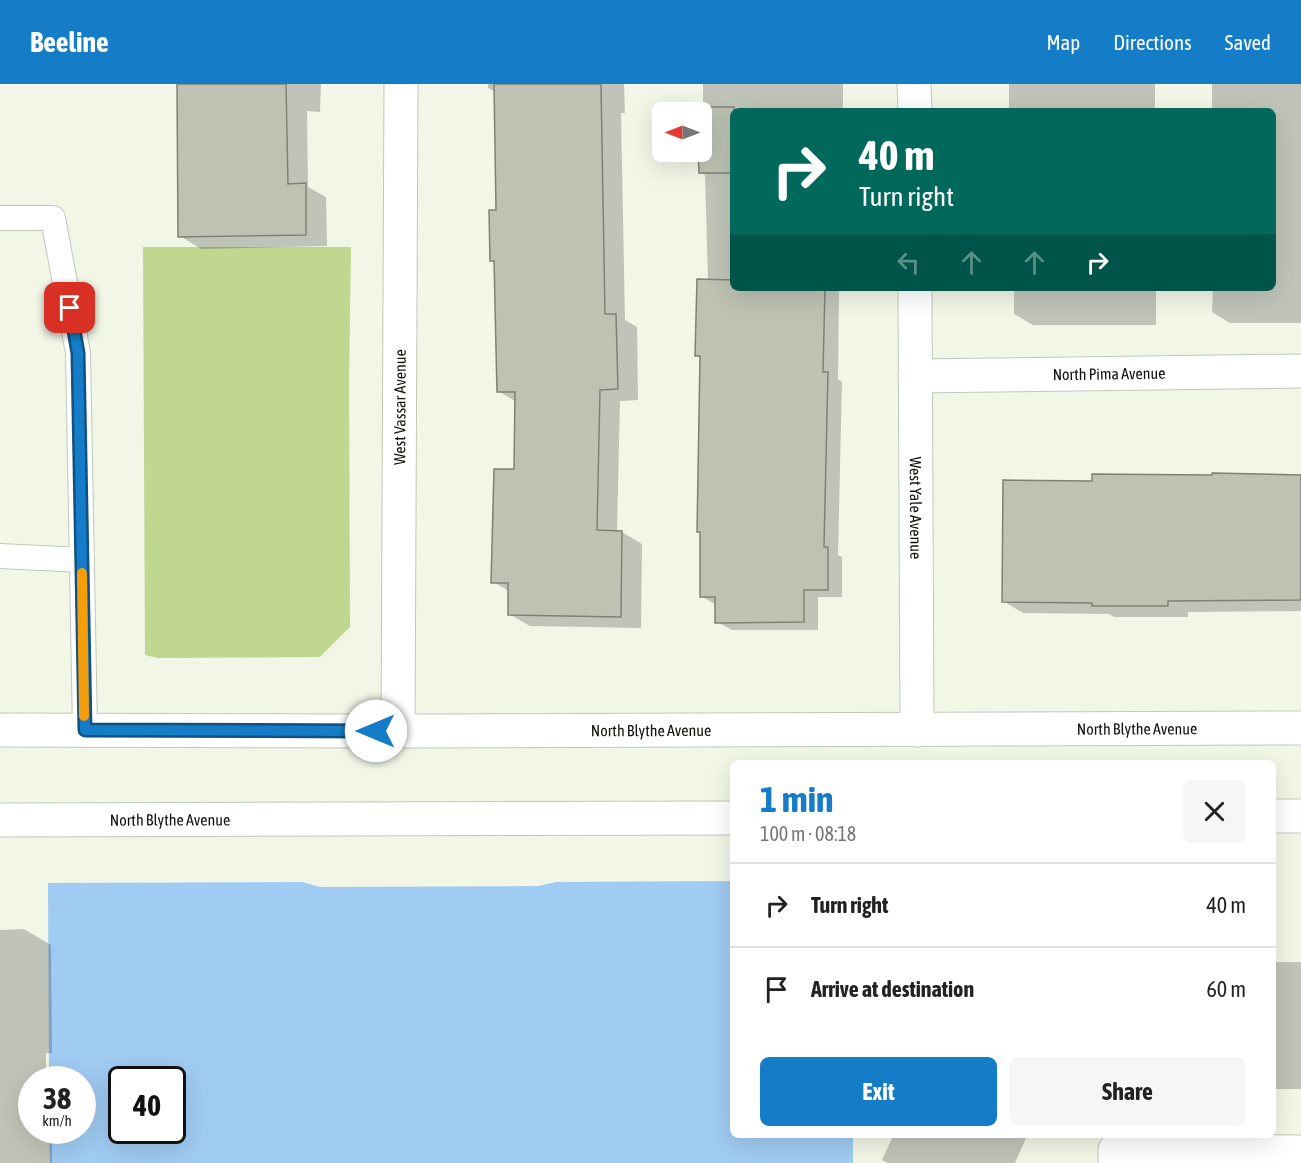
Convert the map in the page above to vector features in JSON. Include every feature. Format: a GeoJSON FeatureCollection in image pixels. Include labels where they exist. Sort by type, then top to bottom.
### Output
{"type":"FeatureCollection","features":[{"type":"Feature","properties":{"kind":"street","name":"West Vassar Avenue"},"geometry":{"type":"LineString","coordinates":[[399,731],[401,84]]}},
{"type":"Feature","properties":{"kind":"street"},"geometry":{"type":"LineString","coordinates":[[914,84],[915,108]]}},
{"type":"Feature","properties":{"kind":"street","name":"West Yale Avenue"},"geometry":{"type":"LineString","coordinates":[[915,291],[917,730]]}},
{"type":"Feature","properties":{"kind":"street","name":"North Pima Avenue"},"geometry":{"type":"LineString","coordinates":[[915,376],[1301,371]]}},
{"type":"Feature","properties":{"kind":"street","name":"North Blythe Avenue"},"geometry":{"type":"LineString","coordinates":[[0,730],[1301,729]]}},
{"type":"Feature","properties":{"kind":"street"},"geometry":{"type":"LineString","coordinates":[[1276,816],[1301,816]]}},
{"type":"Feature","properties":{"kind":"street","name":"North Blythe Avenue"},"geometry":{"type":"LineString","coordinates":[[0,820],[730,818]]}},
{"type":"Feature","properties":{"kind":"street"},"geometry":{"type":"LineString","coordinates":[[1115,1157],[1301,1152]]}},
{"type":"Feature","properties":{"kind":"lane"},"geometry":{"type":"LineString","coordinates":[[0,218],[53,218],[78,353],[85,730]]}},
{"type":"Feature","properties":{"kind":"lane"},"geometry":{"type":"LineString","coordinates":[[0,556],[82,560]]}},
{"type":"Feature","properties":{"kind":"green space"},"geometry":{"type":"Polygon","coordinates":[[[143,247],[351,247],[350,627],[320,657],[158,658],[145,655],[143,247]]]}},
{"type":"Feature","properties":{"kind":"water"},"geometry":{"type":"Polygon","coordinates":[[[730,881],[730,1138],[853,1138],[853,1163],[50,1163],[49,1144],[96,1144],[96,1066],[49,1066],[48,883],[302,882],[320,887],[538,886],[556,882],[730,881]]]}},
{"type":"Feature","properties":{"kind":"building"},"geometry":{"type":"Polygon","coordinates":[[[177,84],[286,84],[288,184],[306,183],[306,235],[178,237],[177,84]]]}},
{"type":"Feature","properties":{"kind":"building"},"geometry":{"type":"Polygon","coordinates":[[[494,84],[601,84],[605,314],[616,314],[618,389],[600,390],[597,530],[622,531],[621,617],[508,615],[508,583],[491,583],[494,469],[514,469],[515,392],[497,392],[494,261],[490,261],[489,210],[496,210],[494,84]]]}},
{"type":"Feature","properties":{"kind":"building"},"geometry":{"type":"Polygon","coordinates":[[[712,107],[734,107],[730,108],[730,173],[699,173],[698,162],[712,162],[712,107]]]}},
{"type":"Feature","properties":{"kind":"building"},"geometry":{"type":"Polygon","coordinates":[[[697,279],[730,280],[730,291],[825,291],[823,372],[828,372],[824,547],[828,547],[828,590],[804,590],[804,622],[715,623],[715,597],[700,597],[700,532],[697,532],[700,356],[695,356],[697,279]]]}},
{"type":"Feature","properties":{"kind":"building"},"geometry":{"type":"Polygon","coordinates":[[[1212,473],[1301,475],[1301,600],[1168,601],[1168,606],[1092,606],[1092,603],[1002,602],[1003,480],[1092,481],[1092,474],[1212,475],[1212,473]]]}},
{"type":"Feature","properties":{"kind":"slow traffic"},"geometry":{"type":"LineString","coordinates":[[82,573],[84,716]]}},
{"type":"Feature","properties":{"kind":"route"},"geometry":{"type":"LineString","coordinates":[[70,308],[78,353],[85,730],[376,731]]}}]}
